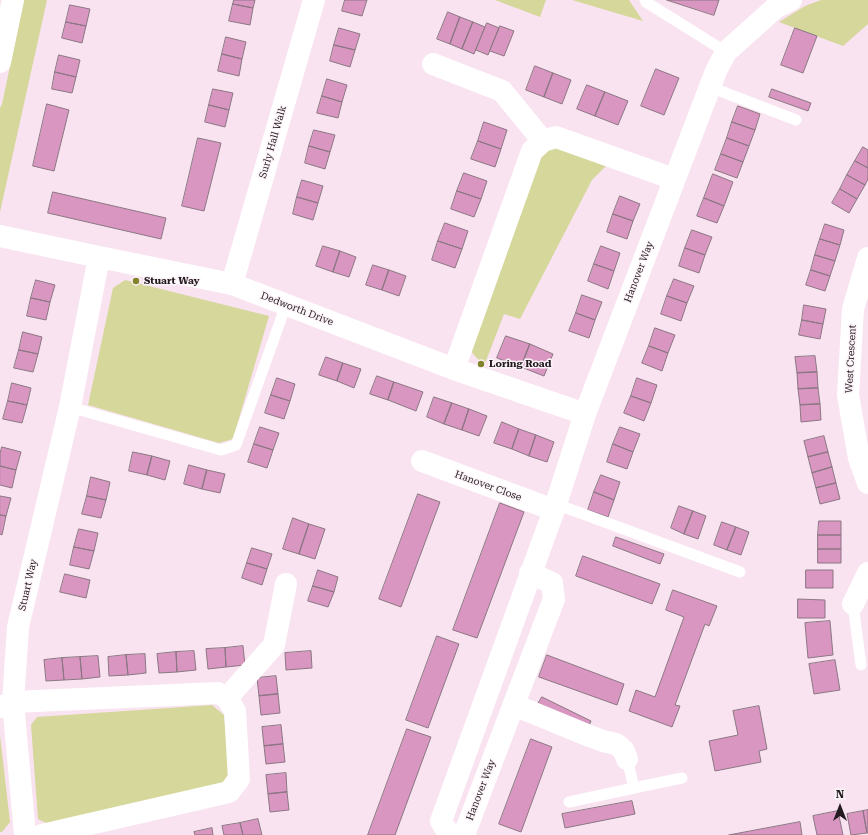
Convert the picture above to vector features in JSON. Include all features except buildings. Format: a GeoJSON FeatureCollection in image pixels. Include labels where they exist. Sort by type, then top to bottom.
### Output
{"type":"FeatureCollection","features":[{"type":"Feature","properties":{"kind":"street"},"geometry":{"type":"LineString","coordinates":[[0,62],[14,0]]}},
{"type":"Feature","properties":{"kind":"street","name":"Surly Hall Walk"},"geometry":{"type":"LineString","coordinates":[[232,284],[314,0]]}},
{"type":"Feature","properties":{"kind":"street","name":"Hanover Way"},"geometry":{"type":"LineString","coordinates":[[530,573],[552,583],[554,599],[464,835],[453,835],[447,832],[441,821],[530,573],[555,507],[585,414],[716,71],[726,52],[775,8],[791,0]]}},
{"type":"Feature","properties":{"kind":"street"},"geometry":{"type":"LineString","coordinates":[[433,64],[502,91],[543,141]]}},
{"type":"Feature","properties":{"kind":"street"},"geometry":{"type":"LineString","coordinates":[[454,369],[532,151],[543,141],[556,137],[674,180]]}},
{"type":"Feature","properties":{"kind":"street","name":"Dedworth Drive"},"geometry":{"type":"LineString","coordinates":[[0,236],[232,284],[454,369],[585,414]]}},
{"type":"Feature","properties":{"kind":"street","name":"Stuart Way"},"geometry":{"type":"LineString","coordinates":[[25,835],[7,705],[18,627],[70,407],[99,257]]}},
{"type":"Feature","properties":{"kind":"street","name":"West Crescent"},"geometry":{"type":"LineString","coordinates":[[868,258],[853,310],[848,395],[858,458],[868,484]]}},
{"type":"Feature","properties":{"kind":"street","name":"Hanover Close"},"geometry":{"type":"LineString","coordinates":[[422,461],[555,507]]}},
{"type":"Feature","properties":{"kind":"street"},"geometry":{"type":"LineString","coordinates":[[853,604],[868,572]]}},
{"type":"Feature","properties":{"kind":"street"},"geometry":{"type":"LineString","coordinates":[[227,698],[274,645],[286,584]]}},
{"type":"Feature","properties":{"kind":"street"},"geometry":{"type":"LineString","coordinates":[[7,705],[218,693],[227,698],[235,711],[239,779],[229,792],[42,835]]}},
{"type":"Feature","properties":{"kind":"street"},"geometry":{"type":"LineString","coordinates":[[514,705],[587,735],[616,744],[624,751],[627,759]]}},
{"type":"Feature","properties":{"kind":"lane"},"geometry":{"type":"LineString","coordinates":[[645,0],[726,52]]}},
{"type":"Feature","properties":{"kind":"lane"},"geometry":{"type":"LineString","coordinates":[[710,87],[796,120]]}},
{"type":"Feature","properties":{"kind":"lane"},"geometry":{"type":"LineString","coordinates":[[70,407],[221,450],[236,445],[286,305]]}},
{"type":"Feature","properties":{"kind":"lane"},"geometry":{"type":"LineString","coordinates":[[555,507],[740,572]]}},
{"type":"Feature","properties":{"kind":"lane"},"geometry":{"type":"LineString","coordinates":[[853,604],[861,665]]}},
{"type":"Feature","properties":{"kind":"lane"},"geometry":{"type":"LineString","coordinates":[[627,759],[634,788]]}},
{"type":"Feature","properties":{"kind":"lane"},"geometry":{"type":"LineString","coordinates":[[569,802],[682,778]]}},
{"type":"Feature","properties":{"kind":"green space"},"geometry":{"type":"Polygon","coordinates":[[[24,0],[47,0],[0,212],[0,108],[24,0]]]}},
{"type":"Feature","properties":{"kind":"green space"},"geometry":{"type":"Polygon","coordinates":[[[495,0],[546,0],[540,17],[495,0]]]}},
{"type":"Feature","properties":{"kind":"green space"},"geometry":{"type":"Polygon","coordinates":[[[572,0],[629,0],[643,21],[572,0]]]}},
{"type":"Feature","properties":{"kind":"green space"},"geometry":{"type":"Polygon","coordinates":[[[821,0],[868,0],[868,24],[843,46],[779,22],[805,6],[821,0]]]}},
{"type":"Feature","properties":{"kind":"green space"},"geometry":{"type":"Polygon","coordinates":[[[552,143],[606,166],[592,180],[520,319],[504,314],[484,366],[468,348],[538,151],[552,143]]]}},
{"type":"Feature","properties":{"kind":"green space"},"geometry":{"type":"Polygon","coordinates":[[[125,280],[269,316],[233,439],[219,443],[88,405],[113,288],[125,280]]]}},
{"type":"Feature","properties":{"kind":"green space"},"geometry":{"type":"Polygon","coordinates":[[[212,705],[224,715],[230,772],[221,786],[50,825],[38,819],[31,725],[37,717],[212,705]]]}},
{"type":"Feature","properties":{"kind":"green space"},"geometry":{"type":"Polygon","coordinates":[[[0,735],[10,822],[2,832],[0,832],[0,735]]]}},
{"type":"Feature","properties":{"kind":"place","name":"Stuart Way"},"geometry":{"type":"Point","coordinates":[136,281]}},
{"type":"Feature","properties":{"kind":"place","name":"Loring Road"},"geometry":{"type":"Point","coordinates":[481,364]}}]}
